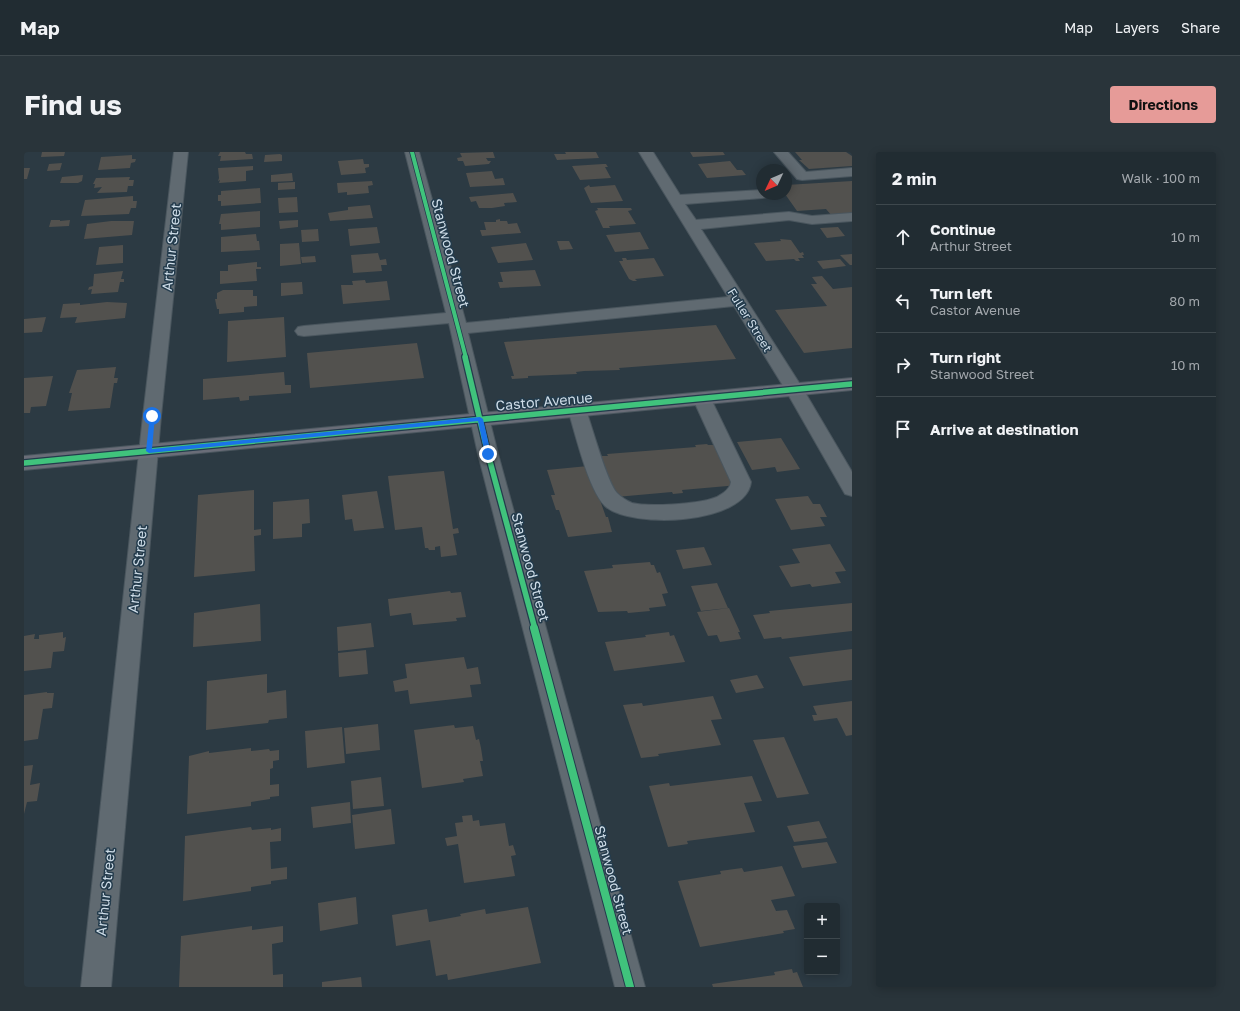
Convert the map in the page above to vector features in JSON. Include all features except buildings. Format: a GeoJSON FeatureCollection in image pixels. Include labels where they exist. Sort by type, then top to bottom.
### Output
{"type":"FeatureCollection","features":[{"type":"Feature","properties":{"kind":"main road","name":"Castor Avenue"},"geometry":{"type":"LineString","coordinates":[[24,463],[852,384]]}},
{"type":"Feature","properties":{"kind":"street","name":"Arthur Street"},"geometry":{"type":"LineString","coordinates":[[96,987],[149,451],[181,152]]}},
{"type":"Feature","properties":{"kind":"street","name":"Stanwood Street"},"geometry":{"type":"LineString","coordinates":[[412,152],[457,323],[480,419],[630,987]]}},
{"type":"Feature","properties":{"kind":"street","name":"Fuller Street"},"geometry":{"type":"LineString","coordinates":[[646,152],[794,389],[852,489]]}},
{"type":"Feature","properties":{"kind":"street"},"geometry":{"type":"LineString","coordinates":[[781,152],[802,176],[852,172]]}},
{"type":"Feature","properties":{"kind":"street"},"geometry":{"type":"LineString","coordinates":[[676,200],[756,194]]}},
{"type":"Feature","properties":{"kind":"street"},"geometry":{"type":"LineString","coordinates":[[692,225],[789,216],[812,220],[852,217]]}},
{"type":"Feature","properties":{"kind":"street"},"geometry":{"type":"LineString","coordinates":[[304,331],[457,323],[739,301]]}},
{"type":"Feature","properties":{"kind":"street"},"geometry":{"type":"LineString","coordinates":[[577,410],[607,496],[629,510],[642,513],[716,506],[728,500],[739,488],[741,482],[702,399]]}},
{"type":"Feature","properties":{"kind":"cycle path"},"geometry":{"type":"LineString","coordinates":[[412,152],[459,329],[488,454],[630,987]]}},
{"type":"Feature","properties":{"kind":"cycle path"},"geometry":{"type":"LineString","coordinates":[[24,463],[852,384]]}},
{"type":"Feature","properties":{"kind":"route"},"geometry":{"type":"LineString","coordinates":[[152,416],[149,451],[480,419],[488,454]]}}]}
